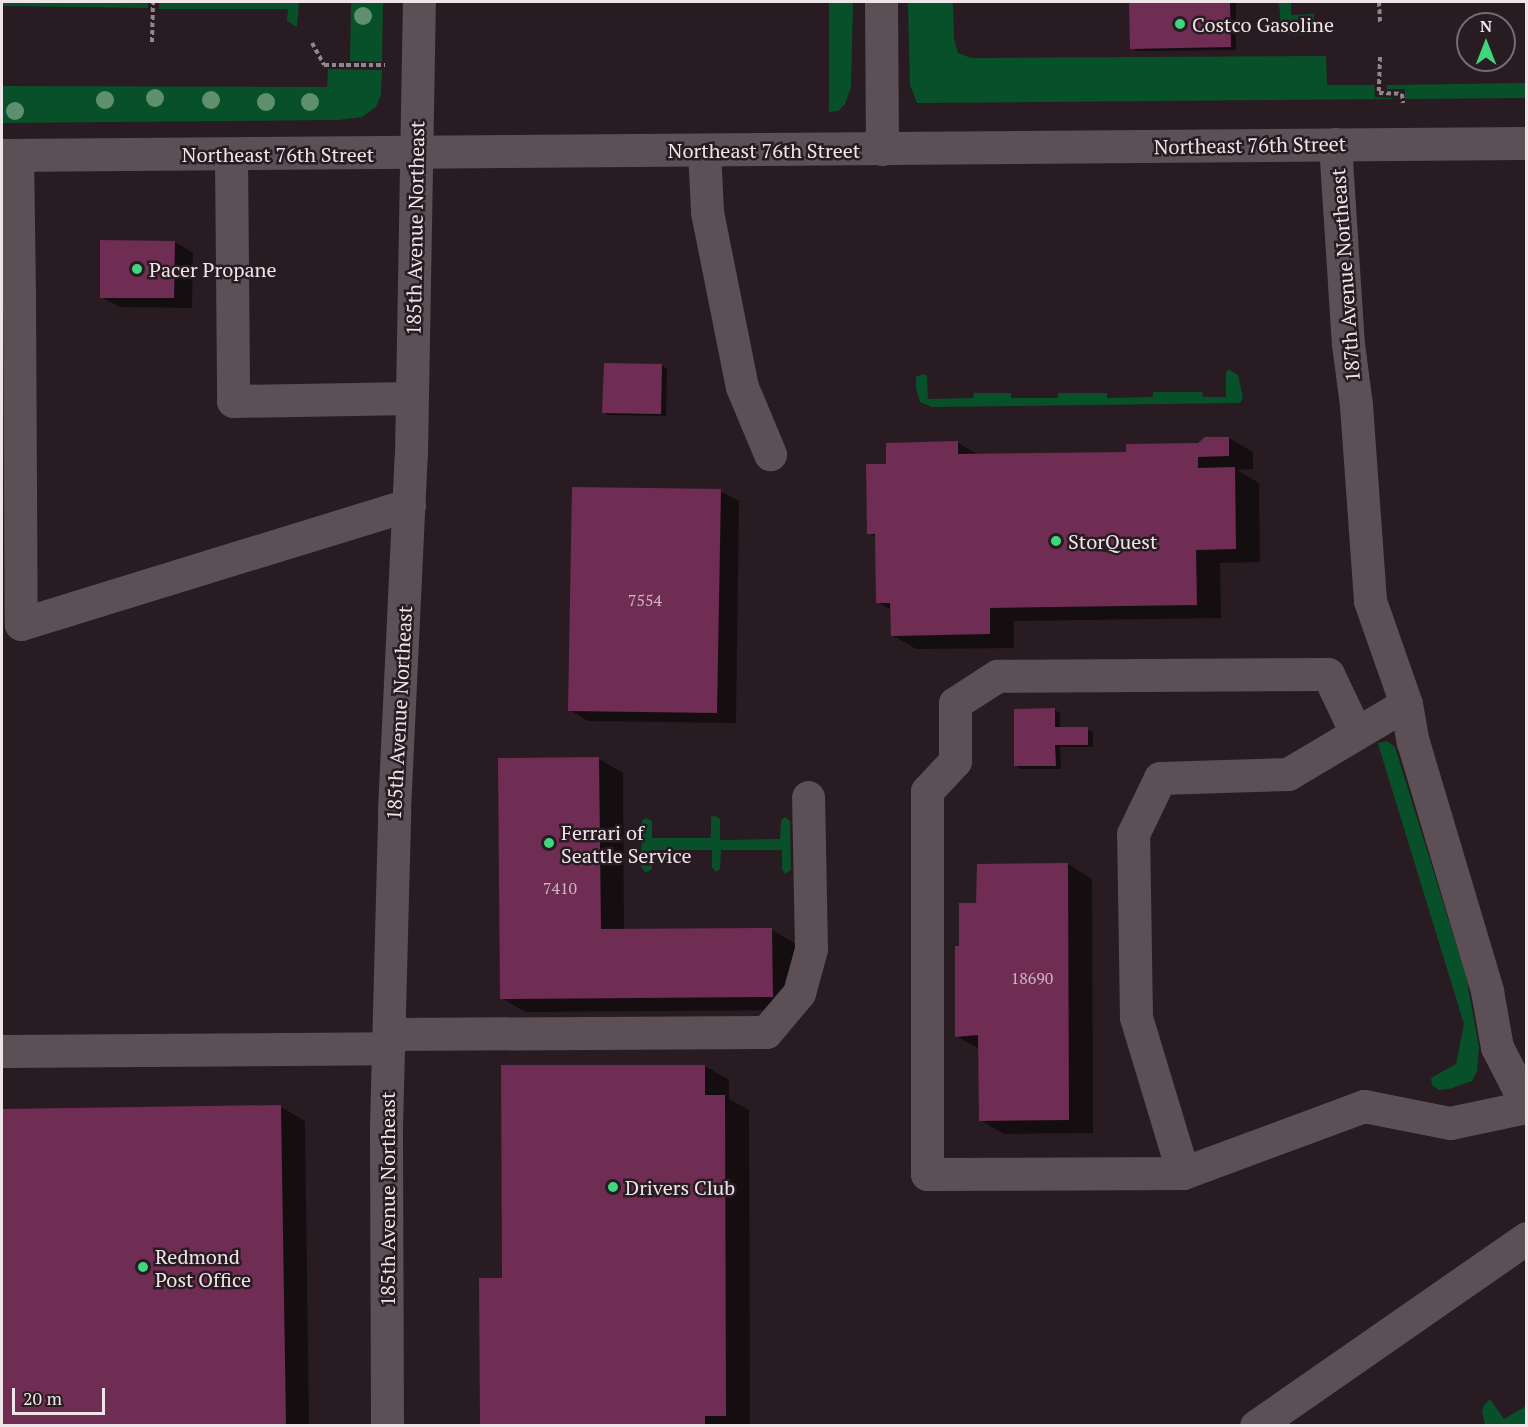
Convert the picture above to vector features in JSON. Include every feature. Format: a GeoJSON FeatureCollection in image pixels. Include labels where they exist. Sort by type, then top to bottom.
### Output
{"type":"FeatureCollection","features":[{"type":"Feature","properties":{"kind":"street","name":"185th Avenue Northeast"},"geometry":{"type":"LineString","coordinates":[[387,1425],[388,1041],[394,810],[409,505],[419,2]]}},
{"type":"Feature","properties":{"kind":"street"},"geometry":{"type":"LineString","coordinates":[[881,2],[882,149]]}},
{"type":"Feature","properties":{"kind":"street","name":"Northeast 76th Street"},"geometry":{"type":"LineString","coordinates":[[9,155],[1527,143]]}},
{"type":"Feature","properties":{"kind":"street","name":"187th Avenue Northeast"},"geometry":{"type":"LineString","coordinates":[[1335,144],[1348,344],[1356,405],[1370,601],[1406,704],[1413,742],[1487,991],[1497,1047],[1527,1105]]}},
{"type":"Feature","properties":{"kind":"street"},"geometry":{"type":"LineString","coordinates":[[704,150],[707,212],[742,387],[770,454]]}},
{"type":"Feature","properties":{"kind":"street"},"geometry":{"type":"LineString","coordinates":[[231,154],[233,401],[411,398]]}},
{"type":"Feature","properties":{"kind":"street"},"geometry":{"type":"LineString","coordinates":[[9,155],[10,295],[21,624],[409,505]]}},
{"type":"Feature","properties":{"kind":"street"},"geometry":{"type":"LineString","coordinates":[[1356,733],[1328,674],[997,676],[955,703],[955,761],[927,791],[927,1174],[1183,1173],[1364,1106],[1450,1123],[1527,1105]]}},
{"type":"Feature","properties":{"kind":"street"},"geometry":{"type":"LineString","coordinates":[[1183,1173],[1136,1017],[1133,834],[1160,778],[1288,774],[1406,704]]}},
{"type":"Feature","properties":{"kind":"street"},"geometry":{"type":"LineString","coordinates":[[2,1051],[766,1032],[799,993],[812,949],[808,797]]}},
{"type":"Feature","properties":{"kind":"street"},"geometry":{"type":"LineString","coordinates":[[1256,1425],[1527,1238]]}},
{"type":"Feature","properties":{"kind":"path"},"geometry":{"type":"LineString","coordinates":[[152,42],[153,2]]}},
{"type":"Feature","properties":{"kind":"path"},"geometry":{"type":"LineString","coordinates":[[1380,2],[1380,23]]}},
{"type":"Feature","properties":{"kind":"path"},"geometry":{"type":"LineString","coordinates":[[312,43],[324,65],[386,65]]}},
{"type":"Feature","properties":{"kind":"path"},"geometry":{"type":"LineString","coordinates":[[1380,57],[1379,93],[1402,94],[1402,103]]}},
{"type":"Feature","properties":{"kind":"green space"},"geometry":{"type":"Polygon","coordinates":[[[2,2],[148,2],[148,8],[2,6],[2,2]]]}},
{"type":"Feature","properties":{"kind":"green space"},"geometry":{"type":"Polygon","coordinates":[[[159,2],[299,2],[297,27],[287,21],[288,9],[159,9],[159,2]]]}},
{"type":"Feature","properties":{"kind":"green space"},"geometry":{"type":"Polygon","coordinates":[[[351,2],[383,2],[382,62],[350,61],[351,2]]]}},
{"type":"Feature","properties":{"kind":"green space"},"geometry":{"type":"Polygon","coordinates":[[[829,2],[853,2],[851,87],[845,104],[838,111],[829,112],[829,2]]]}},
{"type":"Feature","properties":{"kind":"green space"},"geometry":{"type":"Polygon","coordinates":[[[908,2],[953,2],[954,39],[958,53],[971,58],[1326,56],[1327,85],[1374,85],[1375,97],[1400,99],[917,103],[910,85],[908,2]]]}},
{"type":"Feature","properties":{"kind":"green space"},"geometry":{"type":"Polygon","coordinates":[[[1279,2],[1291,2],[1291,15],[1314,14],[1314,28],[1309,35],[1288,34],[1281,29],[1279,2]]]}},
{"type":"Feature","properties":{"kind":"green space"},"geometry":{"type":"Polygon","coordinates":[[[328,69],[382,70],[381,95],[376,107],[362,117],[339,120],[2,123],[2,86],[327,87],[328,69]]]}},
{"type":"Feature","properties":{"kind":"green space"},"geometry":{"type":"Polygon","coordinates":[[[1526,83],[1526,98],[1405,99],[1405,89],[1387,89],[1387,85],[1526,83]]]}},
{"type":"Feature","properties":{"kind":"green space"},"geometry":{"type":"Polygon","coordinates":[[[1228,369],[1238,375],[1243,398],[1240,403],[932,407],[920,402],[916,388],[916,377],[923,374],[927,376],[928,399],[973,398],[974,393],[1011,393],[1011,398],[1058,398],[1058,393],[1107,393],[1107,398],[1153,397],[1153,392],[1202,392],[1203,397],[1226,397],[1228,369]]]}},
{"type":"Feature","properties":{"kind":"green space"},"geometry":{"type":"Polygon","coordinates":[[[1387,741],[1395,747],[1466,976],[1479,1047],[1477,1071],[1472,1081],[1449,1089],[1439,1090],[1432,1085],[1431,1078],[1456,1064],[1464,1024],[1379,747],[1378,743],[1387,741]]]}},
{"type":"Feature","properties":{"kind":"green space"},"geometry":{"type":"Polygon","coordinates":[[[715,816],[720,819],[720,840],[780,839],[781,820],[785,817],[790,821],[791,870],[785,874],[782,869],[782,850],[721,850],[720,869],[716,872],[712,867],[712,850],[652,850],[652,869],[646,873],[641,867],[642,820],[646,818],[652,821],[652,838],[711,838],[711,817],[715,816]]]}},
{"type":"Feature","properties":{"kind":"green space"},"geometry":{"type":"Polygon","coordinates":[[[1490,1399],[1504,1419],[1526,1406],[1526,1425],[1485,1425],[1482,1412],[1484,1405],[1490,1399]]]}},
{"type":"Feature","properties":{"kind":"building","name":"Costco Gasoline"},"geometry":{"type":"Polygon","coordinates":[[[1129,2],[1230,2],[1231,47],[1130,49],[1129,2]]]}},
{"type":"Feature","properties":{"kind":"building","name":"Pacer Propane"},"geometry":{"type":"Polygon","coordinates":[[[100,240],[175,241],[174,298],[100,298],[100,240]]]}},
{"type":"Feature","properties":{"kind":"building"},"geometry":{"type":"Polygon","coordinates":[[[604,363],[662,364],[661,414],[602,413],[604,363]]]}},
{"type":"Feature","properties":{"kind":"building","name":"StorQuest"},"geometry":{"type":"Polygon","coordinates":[[[1205,437],[1229,437],[1229,456],[1198,457],[1198,468],[1235,467],[1236,549],[1196,550],[1197,605],[990,608],[990,634],[891,636],[890,603],[876,603],[875,534],[867,534],[866,464],[886,464],[886,443],[958,441],[958,454],[1126,452],[1126,444],[1198,443],[1205,437]]]}},
{"type":"Feature","properties":{"kind":"building"},"geometry":{"type":"Polygon","coordinates":[[[572,487],[721,489],[717,713],[568,711],[572,487]]]}},
{"type":"Feature","properties":{"kind":"building"},"geometry":{"type":"Polygon","coordinates":[[[1055,708],[1055,727],[1088,727],[1088,745],[1055,745],[1056,766],[1014,766],[1014,709],[1055,708]]]}},
{"type":"Feature","properties":{"kind":"building","name":"Ferrari of Seattle Service"},"geometry":{"type":"Polygon","coordinates":[[[599,757],[601,929],[772,928],[773,997],[500,999],[498,758],[599,757]]]}},
{"type":"Feature","properties":{"kind":"building"},"geometry":{"type":"Polygon","coordinates":[[[1068,863],[1069,1120],[979,1121],[978,1035],[955,1037],[955,946],[959,946],[959,903],[976,903],[977,864],[1068,863]]]}},
{"type":"Feature","properties":{"kind":"building","name":"Drivers Club"},"geometry":{"type":"Polygon","coordinates":[[[501,1065],[705,1065],[705,1095],[725,1095],[726,1416],[705,1416],[705,1426],[480,1426],[479,1278],[502,1278],[501,1065]]]}},
{"type":"Feature","properties":{"kind":"building","name":"Redmond Post Office"},"geometry":{"type":"Polygon","coordinates":[[[281,1105],[286,1426],[2,1426],[2,1109],[281,1105]]]}},
{"type":"Feature","properties":{"kind":"place","name":"Costco Gasoline"},"geometry":{"type":"Point","coordinates":[1180,24]}},
{"type":"Feature","properties":{"kind":"place","name":"Pacer Propane"},"geometry":{"type":"Point","coordinates":[137,269]}},
{"type":"Feature","properties":{"kind":"place","name":"StorQuest"},"geometry":{"type":"Point","coordinates":[1056,541]}},
{"type":"Feature","properties":{"kind":"place","name":"Ferrari of Seattle Service"},"geometry":{"type":"Point","coordinates":[549,843]}},
{"type":"Feature","properties":{"kind":"place","name":"Drivers Club"},"geometry":{"type":"Point","coordinates":[613,1187]}},
{"type":"Feature","properties":{"kind":"place","name":"Redmond Post Office"},"geometry":{"type":"Point","coordinates":[143,1267]}}]}
